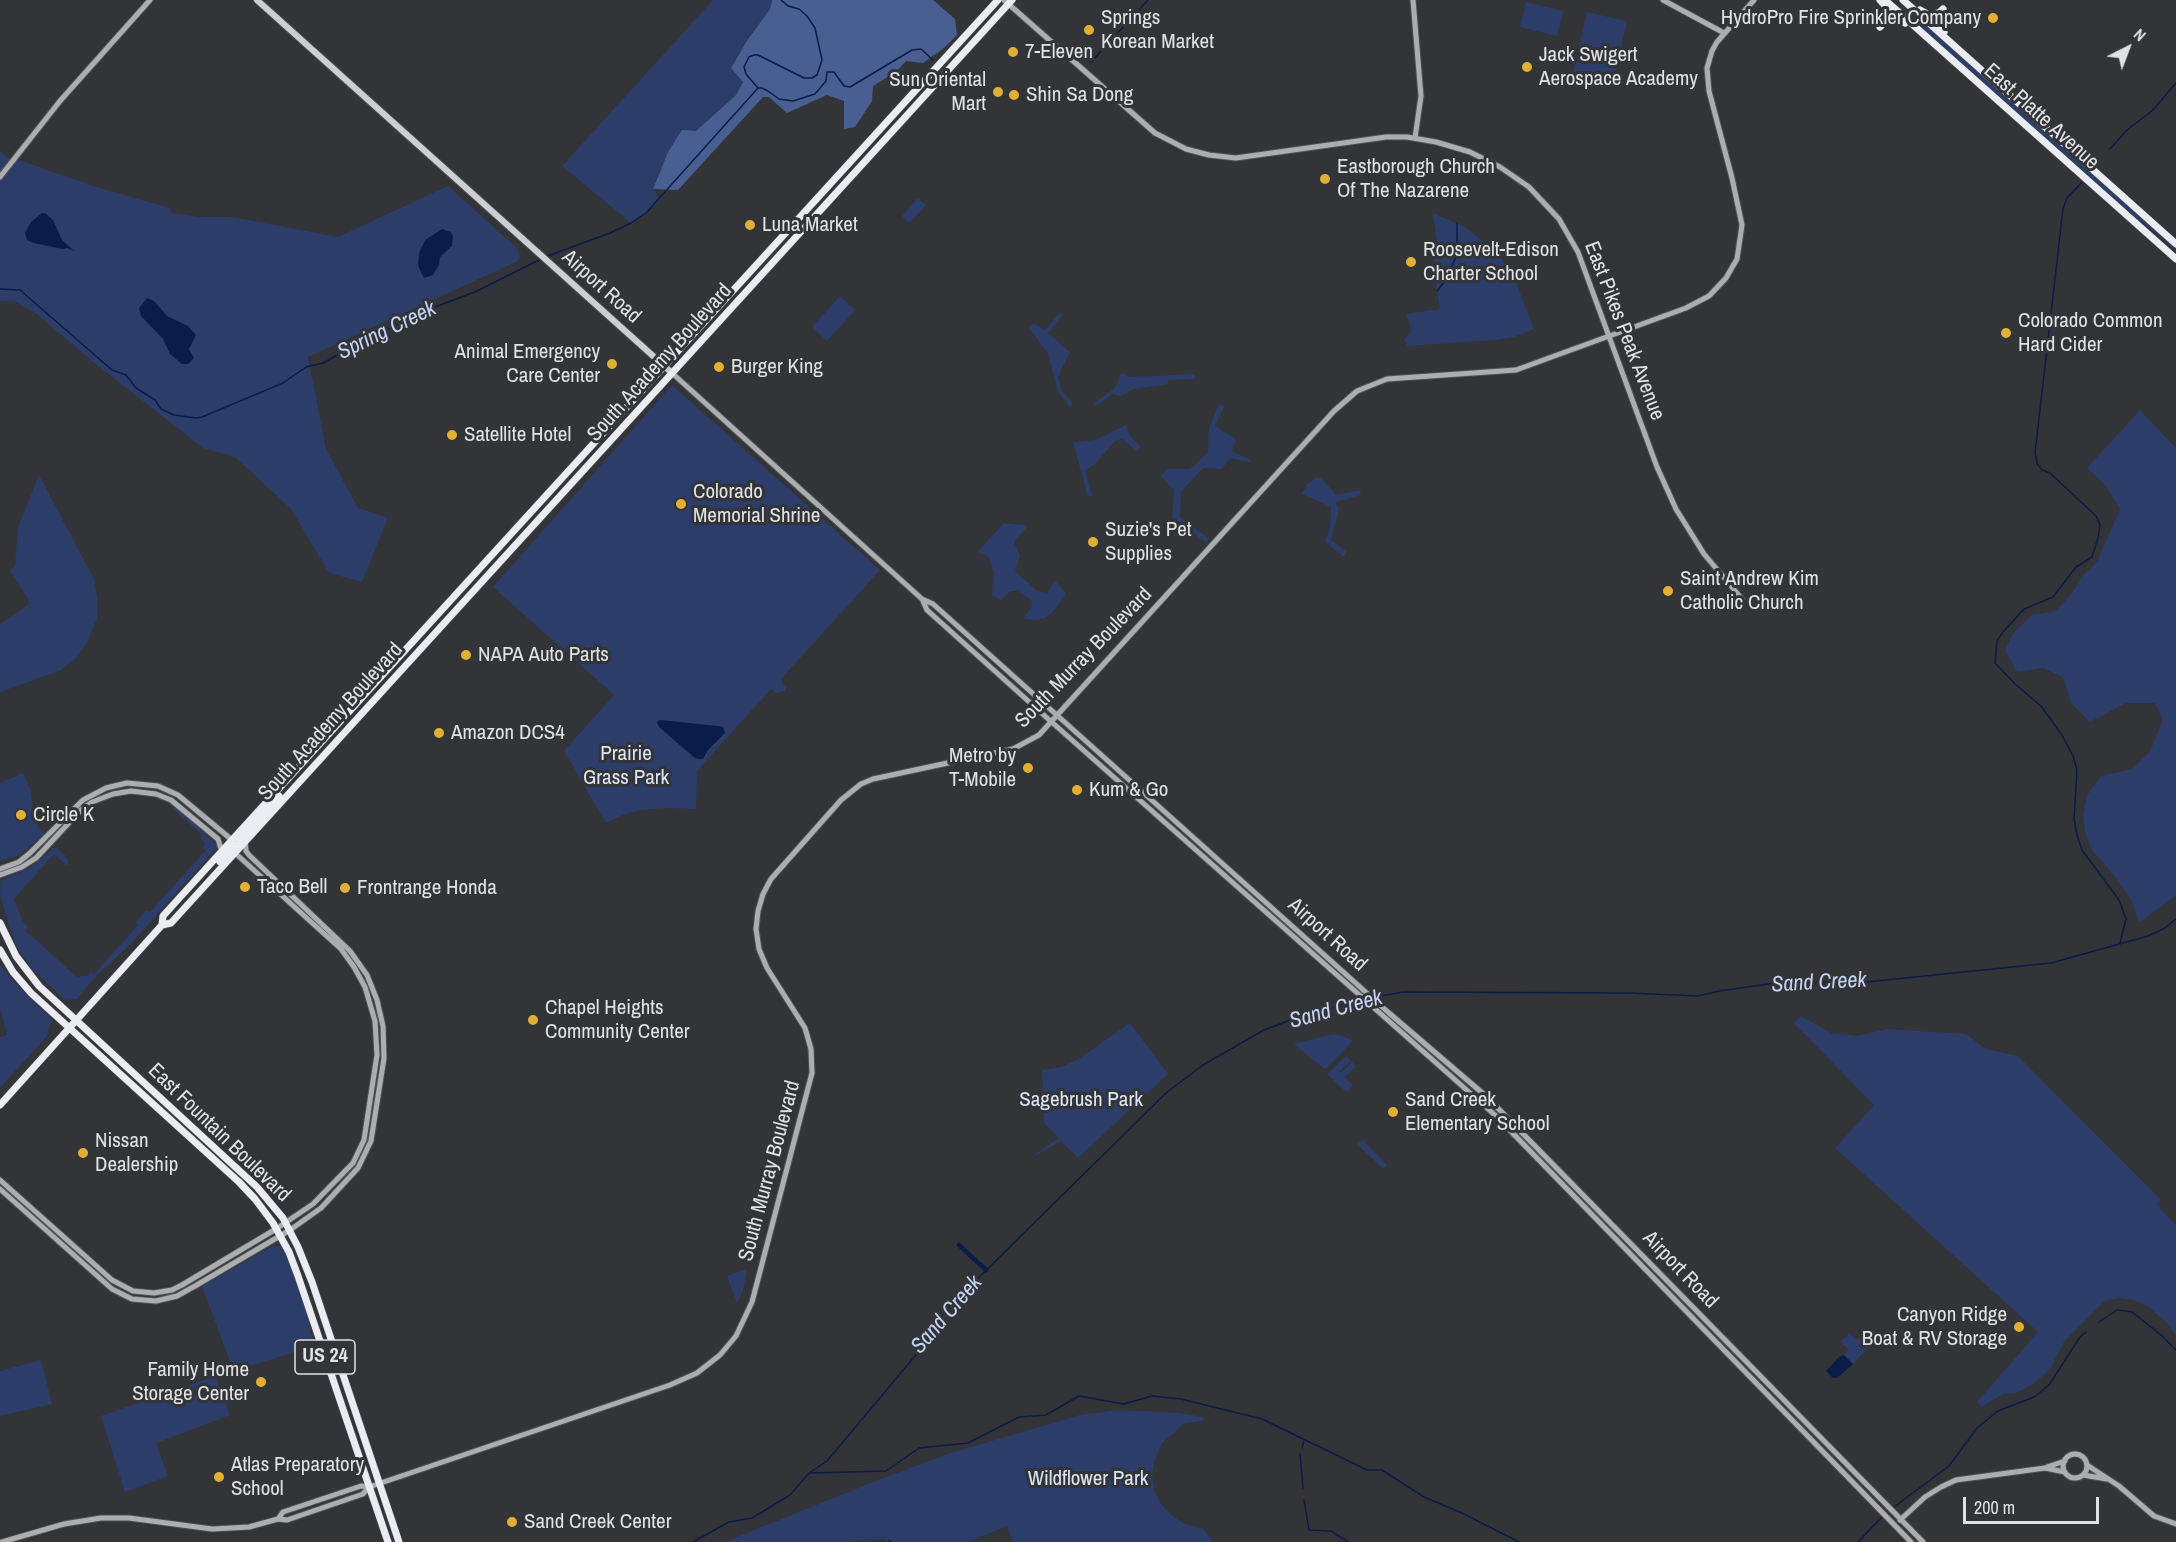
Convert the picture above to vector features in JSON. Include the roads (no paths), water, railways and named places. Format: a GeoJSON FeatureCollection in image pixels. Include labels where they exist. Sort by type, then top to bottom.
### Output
{"type":"FeatureCollection","features":[{"type":"Feature","properties":{"kind":"highway","name":"South Academy Boulevard"},"geometry":{"type":"LineString","coordinates":[[162,925],[163,916],[998,0]]}},
{"type":"Feature","properties":{"kind":"highway"},"geometry":{"type":"LineString","coordinates":[[1880,0],[1888,9],[1887,19],[1880,27]]}},
{"type":"Feature","properties":{"kind":"highway","name":"East Platte Avenue"},"geometry":{"type":"LineString","coordinates":[[1885,0],[2176,259]]}},
{"type":"Feature","properties":{"kind":"highway","name":"East Platte Avenue"},"geometry":{"type":"LineString","coordinates":[[1903,0],[2176,244]]}},
{"type":"Feature","properties":{"kind":"highway"},"geometry":{"type":"LineString","coordinates":[[1908,0],[1925,14],[1933,15],[1941,11],[1938,26],[1963,48],[1963,55]]}},
{"type":"Feature","properties":{"kind":"highway","name":"South Academy Boulevard"},"geometry":{"type":"LineString","coordinates":[[0,1105],[162,925],[171,923],[235,853],[1008,1]]}},
{"type":"Feature","properties":{"kind":"highway"},"geometry":{"type":"LineString","coordinates":[[1887,19],[1898,18],[1918,34],[1925,35]]}},
{"type":"Feature","properties":{"kind":"highway"},"geometry":{"type":"LineString","coordinates":[[235,853],[240,840],[293,780],[294,772]]}},
{"type":"Feature","properties":{"kind":"highway"},"geometry":{"type":"LineString","coordinates":[[192,900],[199,885],[229,852],[232,840]]}},
{"type":"Feature","properties":{"kind":"highway","name":"East Fountain Boulevard"},"geometry":{"type":"LineString","coordinates":[[0,923],[9,945],[23,966],[48,995],[257,1187],[288,1226],[312,1282],[399,1542]]}},
{"type":"Feature","properties":{"kind":"highway","name":"East Fountain Boulevard"},"geometry":{"type":"LineString","coordinates":[[0,950],[21,983],[243,1186],[260,1205],[278,1232],[298,1276],[388,1542]]}},
{"type":"Feature","properties":{"kind":"main road"},"geometry":{"type":"LineString","coordinates":[[0,177],[60,101],[150,0]]}},
{"type":"Feature","properties":{"kind":"main road","name":"Airport Road"},"geometry":{"type":"LineString","coordinates":[[257,0],[922,599],[933,604],[1058,716],[1351,983]]}},
{"type":"Feature","properties":{"kind":"main road"},"geometry":{"type":"LineString","coordinates":[[1413,0],[1421,96],[1415,138]]}},
{"type":"Feature","properties":{"kind":"main road"},"geometry":{"type":"LineString","coordinates":[[1663,0],[1724,33]]}},
{"type":"Feature","properties":{"kind":"main road","name":"South Murray Boulevard"},"geometry":{"type":"LineString","coordinates":[[2,1542],[75,1521],[100,1518],[135,1519],[220,1530],[249,1527],[278,1519],[286,1520],[363,1494],[369,1487],[676,1383],[705,1368],[729,1345],[746,1318],[812,1073],[811,1049],[805,1028],[767,968],[759,949],[756,919],[759,903],[767,886],[841,800],[861,784],[873,779],[1013,749],[1034,739],[1058,716],[1334,411],[1357,391],[1387,379],[1516,370],[1697,303],[1719,286],[1737,259],[1742,236],[1741,212],[1709,91],[1707,75],[1712,51],[1724,33],[1754,0]]}},
{"type":"Feature","properties":{"kind":"main road","name":"East Pikes Peak Avenue"},"geometry":{"type":"LineString","coordinates":[[1008,1],[1155,133],[1196,153],[1236,158],[1386,137],[1415,138],[1455,147],[1485,160],[1514,177],[1540,198],[1559,219],[1573,241],[1657,467],[1676,509],[1704,554],[1742,599]]}},
{"type":"Feature","properties":{"kind":"main road","name":"Airport Road"},"geometry":{"type":"LineString","coordinates":[[922,599],[927,610],[1387,1015],[1496,1116],[1911,1542]]}},
{"type":"Feature","properties":{"kind":"main road"},"geometry":{"type":"LineString","coordinates":[[0,869],[19,862],[30,853],[83,800],[106,788],[127,783],[159,786],[178,795],[232,840]]}},
{"type":"Feature","properties":{"kind":"main road"},"geometry":{"type":"LineString","coordinates":[[0,875],[36,858],[82,809],[92,802],[113,794],[130,791],[156,794],[171,800],[218,839],[222,852]]}},
{"type":"Feature","properties":{"kind":"main road"},"geometry":{"type":"LineString","coordinates":[[0,1189],[104,1284],[119,1294],[139,1300],[156,1301],[177,1296],[278,1232],[321,1208],[358,1168],[368,1150],[384,1058],[383,1026],[376,996],[357,959],[336,936],[249,855],[245,841]]}},
{"type":"Feature","properties":{"kind":"main road"},"geometry":{"type":"LineString","coordinates":[[235,853],[347,956],[365,987],[373,1008],[376,1029],[376,1063],[366,1131],[360,1152],[326,1193],[288,1226]]}},
{"type":"Feature","properties":{"kind":"main road","name":"Airport Road"},"geometry":{"type":"LineString","coordinates":[[1387,1015],[1503,1113],[1923,1542]]}},
{"type":"Feature","properties":{"kind":"main road"},"geometry":{"type":"LineString","coordinates":[[0,1179],[112,1280],[127,1289],[140,1293],[172,1290],[278,1232]]}},
{"type":"Feature","properties":{"kind":"main road"},"geometry":{"type":"LineString","coordinates":[[2065,1472],[2065,1461],[2069,1455],[2078,1454],[2084,1457],[2088,1465],[2119,1486],[2154,1516],[2176,1524]]}},
{"type":"Feature","properties":{"kind":"main road"},"geometry":{"type":"LineString","coordinates":[[1899,1518],[1925,1497],[1956,1480],[2045,1468],[2065,1461]]}},
{"type":"Feature","properties":{"kind":"main road"},"geometry":{"type":"LineString","coordinates":[[2083,1475],[2088,1465]]}},
{"type":"Feature","properties":{"kind":"main road"},"geometry":{"type":"LineString","coordinates":[[2045,1468],[2065,1472],[2072,1477],[2083,1475],[2109,1480]]}},
{"type":"Feature","properties":{"kind":"waterway"},"geometry":{"type":"LineString","coordinates":[[781,0],[807,16],[815,28],[822,60],[817,75],[804,78],[758,55],[749,57],[744,67],[746,74],[758,88],[768,91],[779,99],[793,101],[815,94],[826,81],[827,72],[834,72],[844,86],[850,87],[912,50],[921,49],[933,60]]}},
{"type":"Feature","properties":{"kind":"waterway"},"geometry":{"type":"LineString","coordinates":[[1091,62],[1148,0]]}},
{"type":"Feature","properties":{"kind":"waterway"},"geometry":{"type":"LineString","coordinates":[[2110,149],[2127,130],[2152,111],[2176,83]]}},
{"type":"Feature","properties":{"kind":"waterway","name":"Spring Creek"},"geometry":{"type":"LineString","coordinates":[[545,257],[610,233],[646,213],[758,88]]}},
{"type":"Feature","properties":{"kind":"waterway"},"geometry":{"type":"LineString","coordinates":[[2082,182],[2067,198],[2063,209],[2035,453],[2037,463],[2042,470],[2050,473],[2096,516],[2100,525],[2098,538],[2092,557],[2076,567],[2053,597],[2024,609],[2003,632],[1997,641],[1995,663],[2041,706],[2062,735],[2073,756],[2077,770],[2074,819],[2077,835],[2082,850],[2119,900],[2126,919],[2120,943]]}},
{"type":"Feature","properties":{"kind":"waterway"},"geometry":{"type":"LineString","coordinates":[[1437,291],[1446,280],[1457,254],[1457,223]]}},
{"type":"Feature","properties":{"kind":"waterway","name":"Spring Creek"},"geometry":{"type":"LineString","coordinates":[[0,289],[20,290],[112,370],[126,375],[136,388],[155,400],[161,409],[174,415],[196,418],[283,383],[306,367],[323,363],[348,349],[374,339],[388,329],[435,307],[475,292],[541,259]]}},
{"type":"Feature","properties":{"kind":"waterway","name":"Sand Creek"},"geometry":{"type":"LineString","coordinates":[[1375,997],[1403,992],[1629,993],[1698,996],[1776,983],[1866,982],[2051,963],[2148,936],[2165,928],[2176,919]]}},
{"type":"Feature","properties":{"kind":"waterway","name":"Sand Creek"},"geometry":{"type":"LineString","coordinates":[[693,1542],[729,1522],[752,1518],[790,1495],[809,1473],[827,1461],[915,1356],[935,1323],[1166,1093],[1203,1065],[1264,1030],[1307,1014],[1362,1000]]}},
{"type":"Feature","properties":{"kind":"waterway"},"geometry":{"type":"LineString","coordinates":[[959,1245],[986,1270]]}},
{"type":"Feature","properties":{"kind":"waterway"},"geometry":{"type":"LineString","coordinates":[[2099,1322],[2117,1310],[2132,1312],[2176,1350]]}},
{"type":"Feature","properties":{"kind":"waterway"},"geometry":{"type":"LineString","coordinates":[[1894,1507],[1949,1466],[1977,1428],[1998,1411],[2034,1397],[2049,1385],[2080,1337],[2086,1332]]}},
{"type":"Feature","properties":{"kind":"waterway"},"geometry":{"type":"LineString","coordinates":[[811,1473],[886,1471],[919,1448],[968,1443],[1019,1417],[1046,1415],[1079,1396],[1124,1404],[1152,1396],[1181,1399],[1262,1419],[1367,1470],[1382,1470],[1424,1497],[1462,1513],[1519,1542]]}},
{"type":"Feature","properties":{"kind":"waterway"},"geometry":{"type":"LineString","coordinates":[[1302,1448],[1304,1440]]}},
{"type":"Feature","properties":{"kind":"waterway"},"geometry":{"type":"LineString","coordinates":[[1300,1454],[1303,1488]]}},
{"type":"Feature","properties":{"kind":"waterway"},"geometry":{"type":"LineString","coordinates":[[1304,1500],[1309,1530],[1331,1531],[1348,1542]]}},
{"type":"Feature","properties":{"kind":"waterway"},"geometry":{"type":"LineString","coordinates":[[1858,1542],[1883,1516]]}},
{"type":"Feature","properties":{"kind":"place","name":"HydroPro Fire Sprinkler Company"},"geometry":{"type":"Point","coordinates":[1993,18]}},
{"type":"Feature","properties":{"kind":"place","name":"Springs Korean Market"},"geometry":{"type":"Point","coordinates":[1089,30]}},
{"type":"Feature","properties":{"kind":"place","name":"7-Eleven"},"geometry":{"type":"Point","coordinates":[1013,52]}},
{"type":"Feature","properties":{"kind":"place","name":"Jack Swigert Aerospace Academy"},"geometry":{"type":"Point","coordinates":[1527,67]}},
{"type":"Feature","properties":{"kind":"place","name":"Sun Oriental Mart"},"geometry":{"type":"Point","coordinates":[998,92]}},
{"type":"Feature","properties":{"kind":"place","name":"Shin Sa Dong"},"geometry":{"type":"Point","coordinates":[1014,95]}},
{"type":"Feature","properties":{"kind":"place","name":"Eastborough Church Of The Nazarene"},"geometry":{"type":"Point","coordinates":[1325,179]}},
{"type":"Feature","properties":{"kind":"place","name":"Luna Market"},"geometry":{"type":"Point","coordinates":[750,225]}},
{"type":"Feature","properties":{"kind":"place","name":"Roosevelt-Edison Charter School"},"geometry":{"type":"Point","coordinates":[1411,262]}},
{"type":"Feature","properties":{"kind":"place","name":"Colorado Common Hard Cider"},"geometry":{"type":"Point","coordinates":[2006,333]}},
{"type":"Feature","properties":{"kind":"place","name":"Animal Emergency Care Center"},"geometry":{"type":"Point","coordinates":[612,364]}},
{"type":"Feature","properties":{"kind":"place","name":"Burger King"},"geometry":{"type":"Point","coordinates":[719,367]}},
{"type":"Feature","properties":{"kind":"place","name":"Satellite Hotel"},"geometry":{"type":"Point","coordinates":[452,435]}},
{"type":"Feature","properties":{"kind":"place","name":"Colorado Memorial Shrine"},"geometry":{"type":"Point","coordinates":[681,504]}},
{"type":"Feature","properties":{"kind":"place","name":"Suzie's Pet Supplies"},"geometry":{"type":"Point","coordinates":[1093,542]}},
{"type":"Feature","properties":{"kind":"place","name":"Saint Andrew Kim Catholic Church"},"geometry":{"type":"Point","coordinates":[1668,591]}},
{"type":"Feature","properties":{"kind":"place","name":"NAPA Auto Parts"},"geometry":{"type":"Point","coordinates":[466,655]}},
{"type":"Feature","properties":{"kind":"place","name":"Amazon DCS4"},"geometry":{"type":"Point","coordinates":[439,733]}},
{"type":"Feature","properties":{"kind":"place","name":"Metro by T-Mobile"},"geometry":{"type":"Point","coordinates":[1028,768]}},
{"type":"Feature","properties":{"kind":"place","name":"Kum & Go"},"geometry":{"type":"Point","coordinates":[1077,790]}},
{"type":"Feature","properties":{"kind":"place","name":"Circle K"},"geometry":{"type":"Point","coordinates":[21,815]}},
{"type":"Feature","properties":{"kind":"place","name":"Taco Bell"},"geometry":{"type":"Point","coordinates":[245,887]}},
{"type":"Feature","properties":{"kind":"place","name":"Frontrange Honda"},"geometry":{"type":"Point","coordinates":[345,888]}},
{"type":"Feature","properties":{"kind":"place","name":"Chapel Heights Community Center"},"geometry":{"type":"Point","coordinates":[533,1020]}},
{"type":"Feature","properties":{"kind":"place","name":"Sand Creek Elementary School"},"geometry":{"type":"Point","coordinates":[1393,1112]}},
{"type":"Feature","properties":{"kind":"place","name":"Nissan Dealership"},"geometry":{"type":"Point","coordinates":[83,1153]}},
{"type":"Feature","properties":{"kind":"place","name":"Canyon Ridge Boat & RV Storage"},"geometry":{"type":"Point","coordinates":[2019,1327]}},
{"type":"Feature","properties":{"kind":"place","name":"Family Home Storage Center"},"geometry":{"type":"Point","coordinates":[261,1382]}},
{"type":"Feature","properties":{"kind":"place","name":"Atlas Preparatory School"},"geometry":{"type":"Point","coordinates":[219,1477]}},
{"type":"Feature","properties":{"kind":"place","name":"Sand Creek Center"},"geometry":{"type":"Point","coordinates":[512,1522]}},
{"type":"Feature","properties":{"kind":"park label","name":"Prairie Grass Park"},"geometry":{"type":"Point","coordinates":[626,766]}},
{"type":"Feature","properties":{"kind":"park label","name":"Sagebrush Park"},"geometry":{"type":"Point","coordinates":[1081,1100]}},
{"type":"Feature","properties":{"kind":"park label","name":"Wildflower Park"},"geometry":{"type":"Point","coordinates":[1088,1479]}}]}
